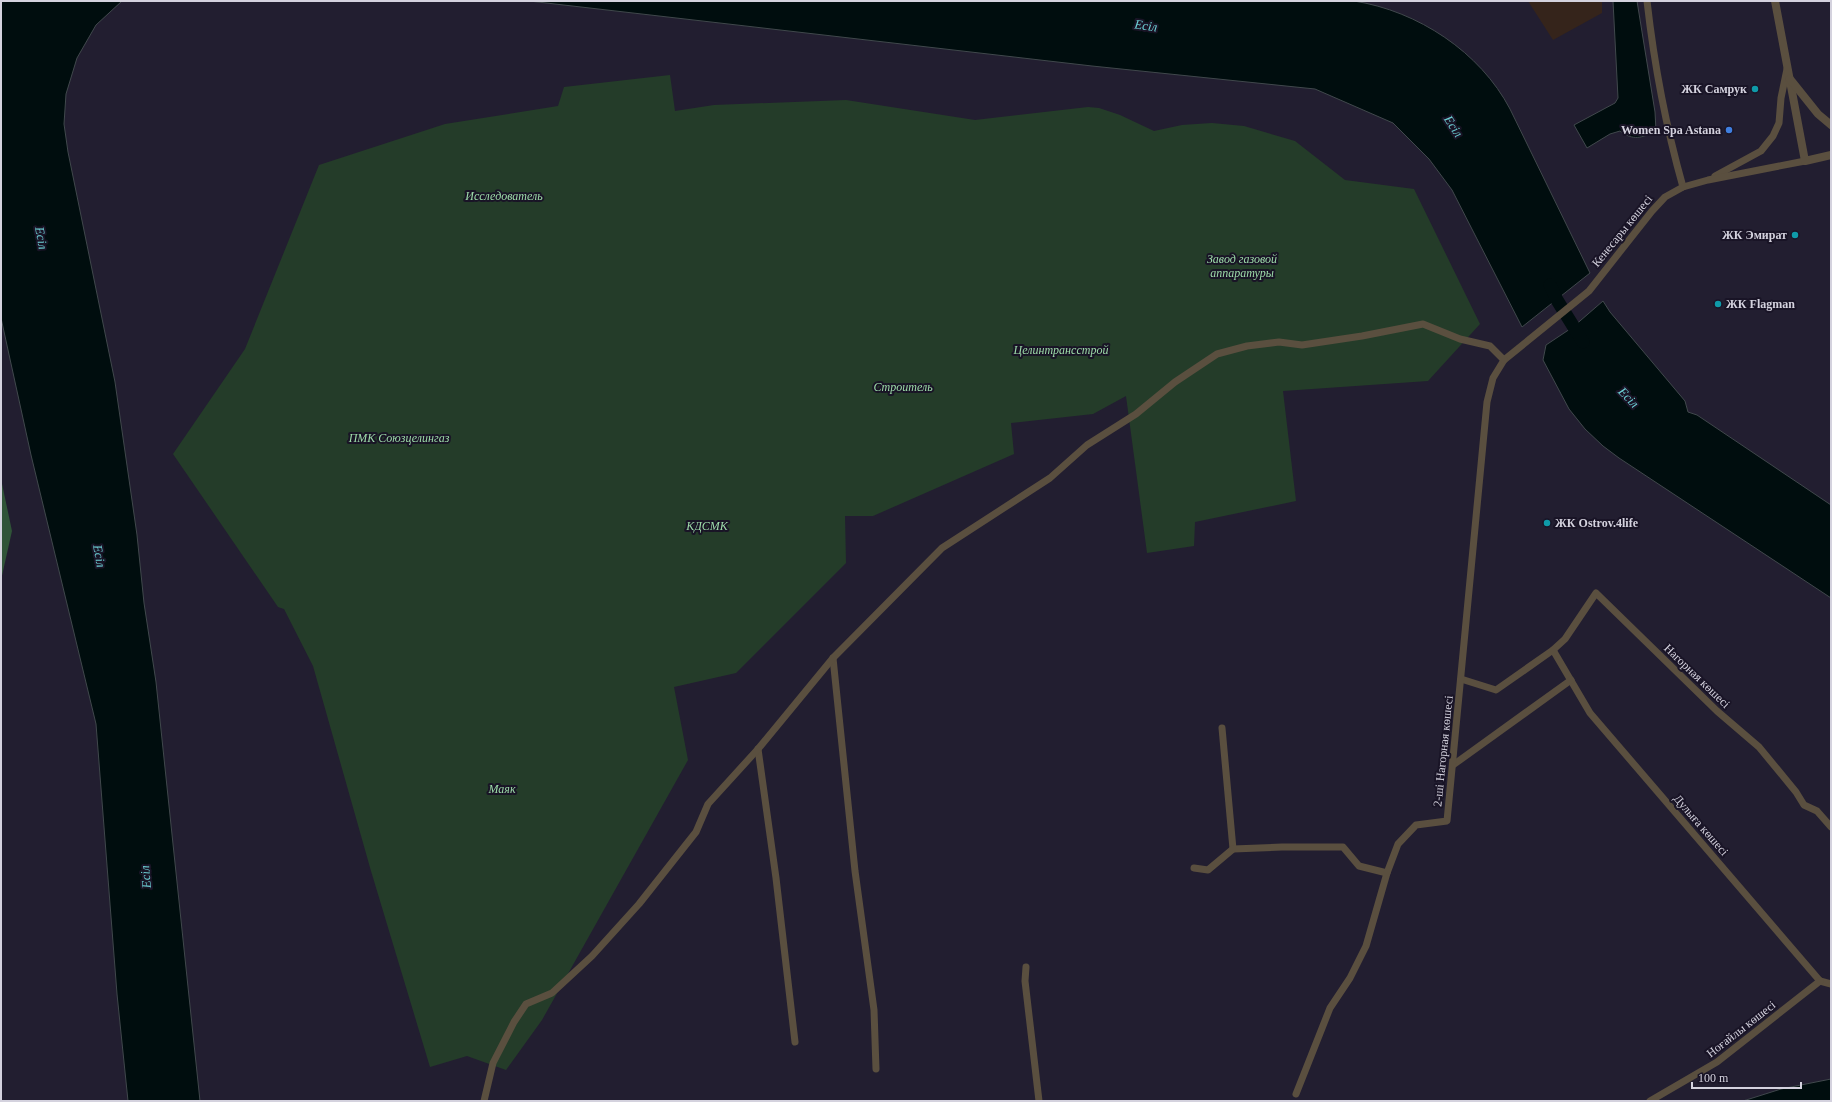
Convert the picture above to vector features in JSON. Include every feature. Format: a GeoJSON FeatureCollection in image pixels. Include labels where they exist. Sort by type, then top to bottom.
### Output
{"type":"FeatureCollection","features":[{"type":"Feature","properties":{"kind":"street"},"geometry":{"type":"LineString","coordinates":[[1647,1],[1649,25],[1672,149],[1683,187]]}},
{"type":"Feature","properties":{"kind":"street"},"geometry":{"type":"LineString","coordinates":[[1775,1],[1805,161]]}},
{"type":"Feature","properties":{"kind":"street"},"geometry":{"type":"LineString","coordinates":[[1708,180],[1761,151],[1770,142],[1780,123],[1781,98],[1787,68]]}},
{"type":"Feature","properties":{"kind":"street"},"geometry":{"type":"LineString","coordinates":[[1789,77],[1818,114],[1831,124]]}},
{"type":"Feature","properties":{"kind":"street","name":"Кенесары көшесі"},"geometry":{"type":"LineString","coordinates":[[1504,360],[1589,291],[1652,211],[1665,197],[1683,187],[1708,180],[1831,155]]}},
{"type":"Feature","properties":{"kind":"street"},"geometry":{"type":"LineString","coordinates":[[484,1101],[493,1063],[514,1022],[526,1004],[552,993],[592,956],[639,904],[696,832],[708,804],[758,749],[833,658],[942,548],[1050,478],[1087,445],[1136,414],[1175,382],[1217,354],[1247,346],[1279,342],[1302,344],[1362,336],[1423,324],[1460,339],[1490,346],[1504,360]]}},
{"type":"Feature","properties":{"kind":"street","name":"2-ші Нагорная көшесі"},"geometry":{"type":"LineString","coordinates":[[1296,1094],[1330,1008],[1350,978],[1366,946],[1387,874],[1398,844],[1416,825],[1447,821],[1487,402],[1493,378],[1504,360]]}},
{"type":"Feature","properties":{"kind":"street","name":"Нагорная көшесі"},"geometry":{"type":"LineString","coordinates":[[1553,650],[1565,639],[1596,593],[1712,705],[1759,747],[1796,792],[1804,805],[1817,811],[1831,827]]}},
{"type":"Feature","properties":{"kind":"street"},"geometry":{"type":"LineString","coordinates":[[1461,679],[1496,690],[1553,650]]}},
{"type":"Feature","properties":{"kind":"street","name":"Дулыға көшесі"},"geometry":{"type":"LineString","coordinates":[[1553,650],[1590,713],[1820,980]]}},
{"type":"Feature","properties":{"kind":"street"},"geometry":{"type":"LineString","coordinates":[[833,658],[854,863],[874,1010],[876,1069]]}},
{"type":"Feature","properties":{"kind":"street"},"geometry":{"type":"LineString","coordinates":[[1453,765],[1571,680]]}},
{"type":"Feature","properties":{"kind":"street"},"geometry":{"type":"LineString","coordinates":[[1222,728],[1233,849]]}},
{"type":"Feature","properties":{"kind":"street"},"geometry":{"type":"LineString","coordinates":[[758,749],[777,886],[796,1042]]}},
{"type":"Feature","properties":{"kind":"street"},"geometry":{"type":"LineString","coordinates":[[1194,868],[1208,870],[1233,849],[1343,847],[1359,866],[1387,874]]}},
{"type":"Feature","properties":{"kind":"street"},"geometry":{"type":"LineString","coordinates":[[1026,967],[1026,981],[1039,1101]]}},
{"type":"Feature","properties":{"kind":"street"},"geometry":{"type":"LineString","coordinates":[[1820,980],[1831,984]]}},
{"type":"Feature","properties":{"kind":"street","name":"Ноғайлы көшесі"},"geometry":{"type":"LineString","coordinates":[[1650,1101],[1717,1062],[1820,980]]}},
{"type":"Feature","properties":{"kind":"shaded area"},"geometry":{"type":"Polygon","coordinates":[[[1528,1],[1602,1],[1602,13],[1553,40],[1528,1]]]}},
{"type":"Feature","properties":{"kind":"green space"},"geometry":{"type":"Polygon","coordinates":[[[670,75],[675,111],[714,105],[846,100],[975,120],[1088,107],[1099,108],[1120,115],[1154,131],[1182,125],[1212,123],[1244,126],[1295,141],[1345,180],[1414,189],[1480,324],[1428,381],[1283,391],[1296,501],[1195,522],[1194,546],[1147,553],[1126,396],[1093,414],[1011,423],[1014,454],[873,516],[845,516],[846,563],[736,673],[674,687],[688,760],[542,1020],[506,1070],[467,1056],[430,1067],[371,871],[313,666],[284,609],[278,607],[173,454],[245,349],[319,165],[445,124],[558,106],[564,87],[670,75]]]}},
{"type":"Feature","properties":{"kind":"green space"},"geometry":{"type":"Polygon","coordinates":[[[1,479],[12,531],[1,580],[1,479]]]}},
{"type":"Feature","properties":{"kind":"water"},"geometry":{"type":"Polygon","coordinates":[[[1,1],[122,1],[96,25],[77,58],[66,94],[64,124],[68,152],[115,382],[137,535],[144,603],[156,682],[200,1101],[128,1101],[117,994],[96,724],[31,455],[1,318],[1,1]]]}},
{"type":"Feature","properties":{"kind":"water"},"geometry":{"type":"Polygon","coordinates":[[[529,1],[1354,1],[1378,6],[1401,14],[1445,37],[1482,69],[1497,88],[1510,109],[1590,273],[1522,327],[1452,190],[1429,159],[1393,123],[1315,89],[1092,66],[529,1]]]}},
{"type":"Feature","properties":{"kind":"water"},"geometry":{"type":"Polygon","coordinates":[[[1613,1],[1637,1],[1655,112],[1656,131],[1642,137],[1633,137],[1620,131],[1610,134],[1587,148],[1574,125],[1615,103],[1618,98],[1613,1]]]}},
{"type":"Feature","properties":{"kind":"water"},"geometry":{"type":"Polygon","coordinates":[[[1603,301],[1610,312],[1685,401],[1688,412],[1697,415],[1831,505],[1831,598],[1619,458],[1603,446],[1585,429],[1569,409],[1543,360],[1546,345],[1573,327],[1603,301]]]}},
{"type":"Feature","properties":{"kind":"water"},"geometry":{"type":"Polygon","coordinates":[[[1831,1079],[1831,1101],[1743,1101],[1781,1089],[1831,1079]]]}},
{"type":"Feature","properties":{"kind":"waterway","name":"Есіл"},"geometry":{"type":"LineString","coordinates":[[1550,285],[1557,300],[1583,342]]}},
{"type":"Feature","properties":{"kind":"place","name":"ЖК Самрук"},"geometry":{"type":"Point","coordinates":[1755,89]}},
{"type":"Feature","properties":{"kind":"place","name":"Women Spa Astana"},"geometry":{"type":"Point","coordinates":[1729,130]}},
{"type":"Feature","properties":{"kind":"place","name":"ЖК Эмират"},"geometry":{"type":"Point","coordinates":[1795,235]}},
{"type":"Feature","properties":{"kind":"place","name":"ЖК Flagman"},"geometry":{"type":"Point","coordinates":[1718,304]}},
{"type":"Feature","properties":{"kind":"place","name":"ЖК Ostrov.4life"},"geometry":{"type":"Point","coordinates":[1547,523]}},
{"type":"Feature","properties":{"kind":"park label","name":"Исследователь"},"geometry":{"type":"Point","coordinates":[504,196]}},
{"type":"Feature","properties":{"kind":"park label","name":"Завод газовой аппаратуры"},"geometry":{"type":"Point","coordinates":[1242,266]}},
{"type":"Feature","properties":{"kind":"park label","name":"Целинтрансстрой"},"geometry":{"type":"Point","coordinates":[1061,350]}},
{"type":"Feature","properties":{"kind":"park label","name":"Строитель"},"geometry":{"type":"Point","coordinates":[903,387]}},
{"type":"Feature","properties":{"kind":"park label","name":"ПМК Союзцелингаз"},"geometry":{"type":"Point","coordinates":[399,438]}},
{"type":"Feature","properties":{"kind":"park label","name":"КДСМК"},"geometry":{"type":"Point","coordinates":[707,526]}},
{"type":"Feature","properties":{"kind":"park label","name":"Маяк"},"geometry":{"type":"Point","coordinates":[502,789]}}]}
